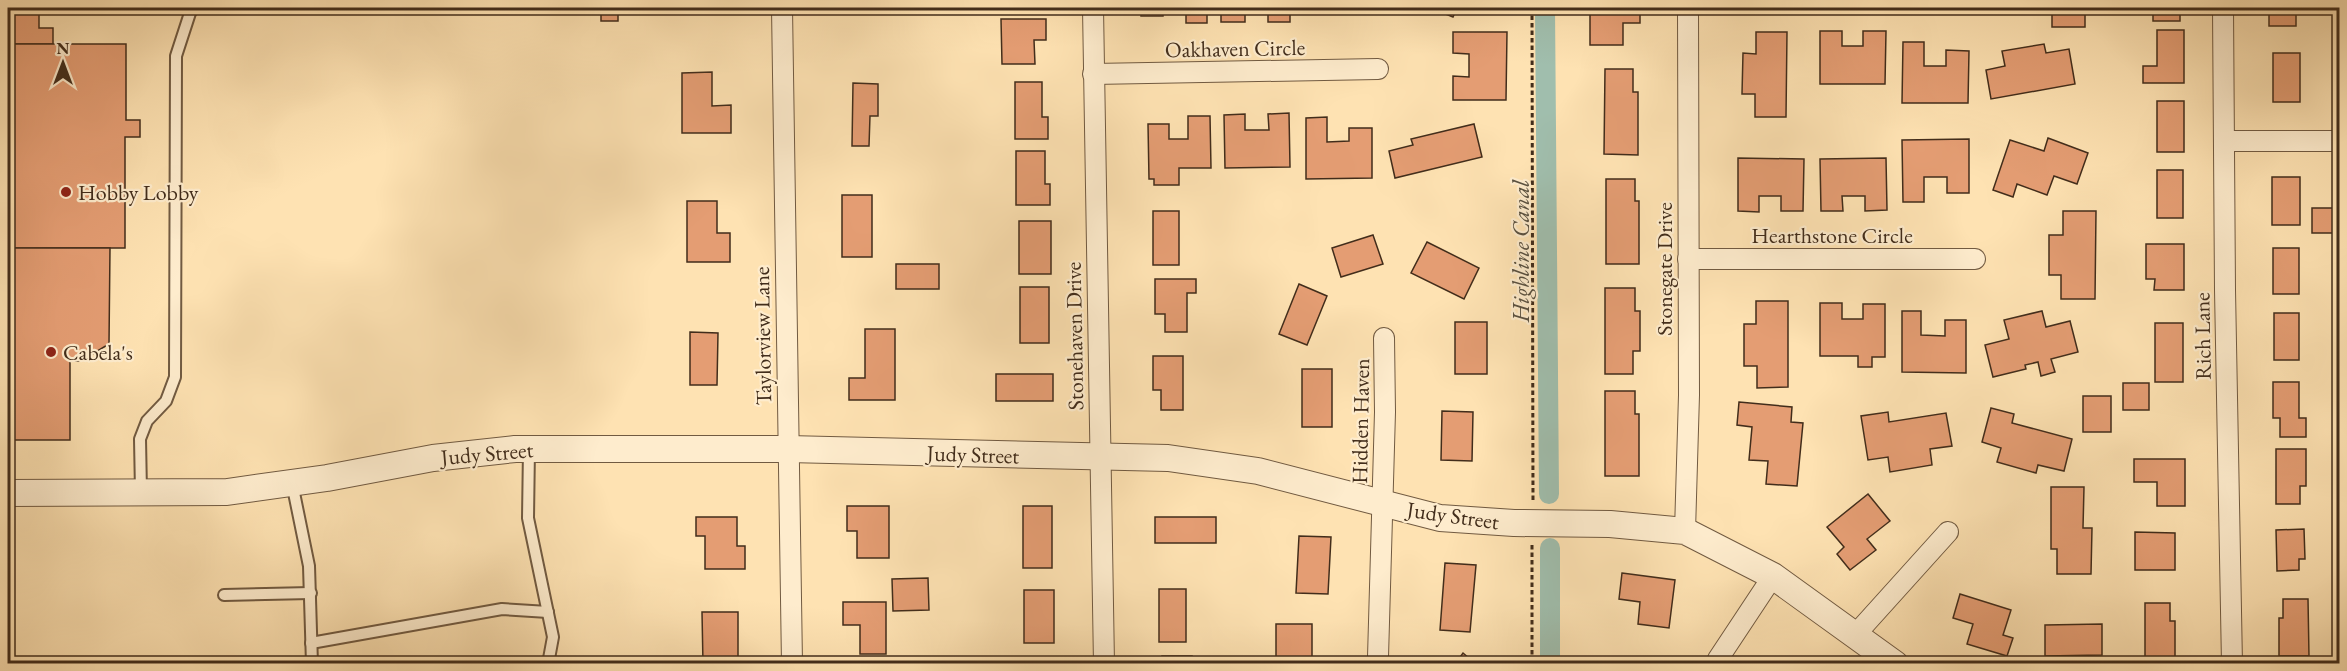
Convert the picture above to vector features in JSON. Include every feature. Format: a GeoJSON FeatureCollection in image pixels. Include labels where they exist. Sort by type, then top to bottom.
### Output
{"type":"FeatureCollection","features":[{"type":"Feature","properties":{"kind":"street","name":"Taylorview Lane"},"geometry":{"type":"LineString","coordinates":[[782,8],[792,663]]}},
{"type":"Feature","properties":{"kind":"street","name":"Stonehaven Drive"},"geometry":{"type":"LineString","coordinates":[[1093,8],[1104,663]]}},
{"type":"Feature","properties":{"kind":"street","name":"Stonegate Drive"},"geometry":{"type":"LineString","coordinates":[[1685,531],[1689,395],[1688,8]]}},
{"type":"Feature","properties":{"kind":"street","name":"Rich Lane"},"geometry":{"type":"LineString","coordinates":[[2223,8],[2232,663]]}},
{"type":"Feature","properties":{"kind":"street","name":"Oakhaven Circle"},"geometry":{"type":"LineString","coordinates":[[1093,74],[1378,69]]}},
{"type":"Feature","properties":{"kind":"street"},"geometry":{"type":"LineString","coordinates":[[2224,141],[2340,141]]}},
{"type":"Feature","properties":{"kind":"street","name":"Hearthstone Circle"},"geometry":{"type":"LineString","coordinates":[[1688,259],[1975,259]]}},
{"type":"Feature","properties":{"kind":"street","name":"Hidden Haven"},"geometry":{"type":"LineString","coordinates":[[1378,657],[1383,504],[1384,338]]}},
{"type":"Feature","properties":{"kind":"street","name":"Judy Street"},"geometry":{"type":"LineString","coordinates":[[8,493],[227,492],[433,458],[529,449],[788,449],[1168,458],[1258,471],[1440,518],[1610,524],[1685,531],[1773,576],[1895,663]]}},
{"type":"Feature","properties":{"kind":"street"},"geometry":{"type":"LineString","coordinates":[[1856,634],[1948,532]]}},
{"type":"Feature","properties":{"kind":"street"},"geometry":{"type":"LineString","coordinates":[[1718,659],[1773,576]]}},
{"type":"Feature","properties":{"kind":"lane"},"geometry":{"type":"LineString","coordinates":[[141,493],[140,440],[147,421],[166,401],[175,377],[176,56],[190,9]]}},
{"type":"Feature","properties":{"kind":"lane"},"geometry":{"type":"LineString","coordinates":[[529,449],[528,518],[553,637],[548,663]]}},
{"type":"Feature","properties":{"kind":"lane"},"geometry":{"type":"LineString","coordinates":[[292,483],[309,566],[312,663]]}},
{"type":"Feature","properties":{"kind":"lane"},"geometry":{"type":"LineString","coordinates":[[224,595],[311,593]]}},
{"type":"Feature","properties":{"kind":"lane"},"geometry":{"type":"LineString","coordinates":[[311,643],[502,609],[548,612]]}},
{"type":"Feature","properties":{"kind":"path"},"geometry":{"type":"LineString","coordinates":[[1532,8],[1532,663]]}},
{"type":"Feature","properties":{"kind":"building"},"geometry":{"type":"Polygon","coordinates":[[[8,8],[39,8],[39,28],[53,28],[53,44],[8,44],[8,8]]]}},
{"type":"Feature","properties":{"kind":"building"},"geometry":{"type":"Polygon","coordinates":[[[601,8],[618,8],[618,21],[601,21],[601,8]]]}},
{"type":"Feature","properties":{"kind":"building"},"geometry":{"type":"Polygon","coordinates":[[[1141,8],[1163,8],[1163,16],[1141,16],[1141,8]]]}},
{"type":"Feature","properties":{"kind":"building"},"geometry":{"type":"Polygon","coordinates":[[[1186,8],[1207,8],[1207,23],[1186,23],[1186,8]]]}},
{"type":"Feature","properties":{"kind":"building"},"geometry":{"type":"Polygon","coordinates":[[[1221,8],[1245,8],[1245,22],[1221,22],[1221,8]]]}},
{"type":"Feature","properties":{"kind":"building"},"geometry":{"type":"Polygon","coordinates":[[[1268,8],[1290,8],[1290,22],[1268,22],[1268,8]]]}},
{"type":"Feature","properties":{"kind":"building"},"geometry":{"type":"Polygon","coordinates":[[[1434,8],[1457,8],[1453,17],[1434,8]]]}},
{"type":"Feature","properties":{"kind":"building"},"geometry":{"type":"Polygon","coordinates":[[[1590,8],[1640,8],[1640,23],[1623,23],[1623,45],[1590,45],[1590,8]]]}},
{"type":"Feature","properties":{"kind":"building"},"geometry":{"type":"Polygon","coordinates":[[[2052,8],[2085,8],[2085,27],[2052,27],[2052,8]]]}},
{"type":"Feature","properties":{"kind":"building"},"geometry":{"type":"Polygon","coordinates":[[[2153,8],[2180,8],[2180,21],[2153,21],[2153,8]]]}},
{"type":"Feature","properties":{"kind":"building"},"geometry":{"type":"Polygon","coordinates":[[[2269,8],[2296,8],[2296,26],[2269,26],[2269,8]]]}},
{"type":"Feature","properties":{"kind":"building"},"geometry":{"type":"Polygon","coordinates":[[[1001,19],[1046,19],[1046,40],[1034,40],[1035,64],[1002,64],[1001,19]]]}},
{"type":"Feature","properties":{"kind":"building"},"geometry":{"type":"Polygon","coordinates":[[[2157,30],[2184,30],[2184,83],[2143,83],[2143,66],[2157,66],[2157,30]]]}},
{"type":"Feature","properties":{"kind":"building"},"geometry":{"type":"Polygon","coordinates":[[[1820,31],[1842,31],[1842,46],[1863,46],[1863,31],[1886,31],[1885,84],[1820,84],[1820,31]]]}},
{"type":"Feature","properties":{"kind":"building"},"geometry":{"type":"Polygon","coordinates":[[[1453,32],[1507,32],[1506,100],[1453,100],[1453,76],[1469,77],[1469,54],[1453,53],[1453,32]]]}},
{"type":"Feature","properties":{"kind":"building"},"geometry":{"type":"Polygon","coordinates":[[[1756,32],[1787,32],[1786,117],[1755,117],[1755,94],[1742,94],[1743,53],[1756,54],[1756,32]]]}},
{"type":"Feature","properties":{"kind":"building"},"geometry":{"type":"Polygon","coordinates":[[[1903,42],[1924,42],[1924,66],[1946,66],[1946,50],[1969,51],[1968,103],[1902,103],[1903,42]]]}},
{"type":"Feature","properties":{"kind":"building","name":"Hobby Lobby"},"geometry":{"type":"Polygon","coordinates":[[[8,44],[126,44],[126,120],[140,120],[140,137],[125,137],[125,248],[8,248],[8,44]]]}},
{"type":"Feature","properties":{"kind":"building"},"geometry":{"type":"Polygon","coordinates":[[[2044,44],[2046,53],[2069,49],[2075,84],[1991,99],[1986,70],[2005,66],[2002,51],[2044,44]]]}},
{"type":"Feature","properties":{"kind":"building"},"geometry":{"type":"Polygon","coordinates":[[[2273,53],[2300,53],[2300,102],[2273,102],[2273,53]]]}},
{"type":"Feature","properties":{"kind":"building"},"geometry":{"type":"Polygon","coordinates":[[[1605,69],[1633,69],[1633,92],[1638,92],[1638,155],[1604,154],[1605,69]]]}},
{"type":"Feature","properties":{"kind":"building"},"geometry":{"type":"Polygon","coordinates":[[[712,72],[712,106],[731,105],[731,133],[682,133],[682,73],[712,72]]]}},
{"type":"Feature","properties":{"kind":"building"},"geometry":{"type":"Polygon","coordinates":[[[1015,82],[1042,82],[1042,117],[1048,117],[1048,139],[1015,139],[1015,82]]]}},
{"type":"Feature","properties":{"kind":"building"},"geometry":{"type":"Polygon","coordinates":[[[853,83],[878,84],[878,116],[870,116],[869,146],[852,146],[853,83]]]}},
{"type":"Feature","properties":{"kind":"building"},"geometry":{"type":"Polygon","coordinates":[[[2157,101],[2184,101],[2184,152],[2157,152],[2157,101]]]}},
{"type":"Feature","properties":{"kind":"building"},"geometry":{"type":"Polygon","coordinates":[[[1289,113],[1290,167],[1225,168],[1224,115],[1245,114],[1245,130],[1269,130],[1268,114],[1289,113]]]}},
{"type":"Feature","properties":{"kind":"building"},"geometry":{"type":"Polygon","coordinates":[[[1188,116],[1210,116],[1211,168],[1179,168],[1179,185],[1154,185],[1154,179],[1149,179],[1148,124],[1169,124],[1169,139],[1188,139],[1188,116]]]}},
{"type":"Feature","properties":{"kind":"building"},"geometry":{"type":"Polygon","coordinates":[[[1327,117],[1327,142],[1349,141],[1349,128],[1372,128],[1372,178],[1306,179],[1306,118],[1327,117]]]}},
{"type":"Feature","properties":{"kind":"building"},"geometry":{"type":"Polygon","coordinates":[[[1474,124],[1482,157],[1395,178],[1389,151],[1413,145],[1411,139],[1474,124]]]}},
{"type":"Feature","properties":{"kind":"building"},"geometry":{"type":"Polygon","coordinates":[[[2048,138],[2088,153],[2077,184],[2054,176],[2047,195],[2017,184],[2013,197],[1993,190],[2010,140],[2044,151],[2048,138]]]}},
{"type":"Feature","properties":{"kind":"building"},"geometry":{"type":"Polygon","coordinates":[[[1969,139],[1969,193],[1947,193],[1947,177],[1924,177],[1924,202],[1903,202],[1902,140],[1969,139]]]}},
{"type":"Feature","properties":{"kind":"building"},"geometry":{"type":"Polygon","coordinates":[[[1016,151],[1045,151],[1045,184],[1050,184],[1050,205],[1016,205],[1016,151]]]}},
{"type":"Feature","properties":{"kind":"building"},"geometry":{"type":"Polygon","coordinates":[[[1738,158],[1804,159],[1803,211],[1781,211],[1781,196],[1759,196],[1759,212],[1738,211],[1738,158]]]}},
{"type":"Feature","properties":{"kind":"building"},"geometry":{"type":"Polygon","coordinates":[[[1886,158],[1887,210],[1865,211],[1865,196],[1842,196],[1843,211],[1821,211],[1820,159],[1886,158]]]}},
{"type":"Feature","properties":{"kind":"building"},"geometry":{"type":"Polygon","coordinates":[[[2157,170],[2183,170],[2183,218],[2157,218],[2157,170]]]}},
{"type":"Feature","properties":{"kind":"building"},"geometry":{"type":"Polygon","coordinates":[[[2272,177],[2300,177],[2300,225],[2272,225],[2272,177]]]}},
{"type":"Feature","properties":{"kind":"building"},"geometry":{"type":"Polygon","coordinates":[[[1606,179],[1635,179],[1635,201],[1639,201],[1639,264],[1606,264],[1606,179]]]}},
{"type":"Feature","properties":{"kind":"building"},"geometry":{"type":"Polygon","coordinates":[[[842,195],[872,195],[872,257],[842,257],[842,195]]]}},
{"type":"Feature","properties":{"kind":"building"},"geometry":{"type":"Polygon","coordinates":[[[687,201],[717,201],[717,233],[730,233],[730,262],[687,262],[687,201]]]}},
{"type":"Feature","properties":{"kind":"building"},"geometry":{"type":"Polygon","coordinates":[[[2312,208],[2335,208],[2335,233],[2312,233],[2312,208]]]}},
{"type":"Feature","properties":{"kind":"building"},"geometry":{"type":"Polygon","coordinates":[[[1153,211],[1179,211],[1179,265],[1153,265],[1153,211]]]}},
{"type":"Feature","properties":{"kind":"building"},"geometry":{"type":"Polygon","coordinates":[[[2063,211],[2096,211],[2095,299],[2061,299],[2061,275],[2049,275],[2049,235],[2063,235],[2063,211]]]}},
{"type":"Feature","properties":{"kind":"building"},"geometry":{"type":"Polygon","coordinates":[[[1019,221],[1051,221],[1051,274],[1019,274],[1019,221]]]}},
{"type":"Feature","properties":{"kind":"building"},"geometry":{"type":"Polygon","coordinates":[[[1373,235],[1383,264],[1341,277],[1332,248],[1373,235]]]}},
{"type":"Feature","properties":{"kind":"building"},"geometry":{"type":"Polygon","coordinates":[[[1427,242],[1479,268],[1464,299],[1411,273],[1427,242]]]}},
{"type":"Feature","properties":{"kind":"building"},"geometry":{"type":"Polygon","coordinates":[[[2146,244],[2184,244],[2184,290],[2154,290],[2155,279],[2146,279],[2146,244]]]}},
{"type":"Feature","properties":{"kind":"building","name":"Cabela's"},"geometry":{"type":"Polygon","coordinates":[[[8,248],[110,248],[109,344],[81,361],[70,361],[70,440],[8,440],[8,248]]]}},
{"type":"Feature","properties":{"kind":"building"},"geometry":{"type":"Polygon","coordinates":[[[2273,248],[2299,248],[2299,294],[2273,294],[2273,248]]]}},
{"type":"Feature","properties":{"kind":"building"},"geometry":{"type":"Polygon","coordinates":[[[896,264],[939,264],[939,289],[896,289],[896,264]]]}},
{"type":"Feature","properties":{"kind":"building"},"geometry":{"type":"Polygon","coordinates":[[[1155,279],[1196,279],[1196,293],[1187,293],[1187,332],[1165,332],[1165,314],[1155,314],[1155,279]]]}},
{"type":"Feature","properties":{"kind":"building"},"geometry":{"type":"Polygon","coordinates":[[[1299,284],[1327,296],[1307,345],[1279,334],[1299,284]]]}},
{"type":"Feature","properties":{"kind":"building"},"geometry":{"type":"Polygon","coordinates":[[[1020,287],[1049,287],[1049,343],[1020,343],[1020,287]]]}},
{"type":"Feature","properties":{"kind":"building"},"geometry":{"type":"Polygon","coordinates":[[[1605,288],[1635,288],[1635,311],[1640,311],[1640,351],[1633,351],[1633,374],[1605,374],[1605,288]]]}},
{"type":"Feature","properties":{"kind":"building"},"geometry":{"type":"Polygon","coordinates":[[[1756,301],[1788,301],[1788,387],[1757,388],[1757,366],[1744,366],[1744,324],[1756,324],[1756,301]]]}},
{"type":"Feature","properties":{"kind":"building"},"geometry":{"type":"Polygon","coordinates":[[[1820,303],[1842,303],[1842,319],[1863,319],[1863,304],[1885,304],[1885,357],[1872,357],[1872,367],[1858,367],[1858,356],[1820,356],[1820,303]]]}},
{"type":"Feature","properties":{"kind":"building"},"geometry":{"type":"Polygon","coordinates":[[[1902,311],[1921,311],[1921,335],[1945,336],[1945,320],[1966,320],[1966,373],[1902,372],[1902,311]]]}},
{"type":"Feature","properties":{"kind":"building"},"geometry":{"type":"Polygon","coordinates":[[[2042,311],[2046,327],[2070,321],[2078,352],[2051,359],[2055,372],[2041,376],[2038,362],[2025,365],[2026,369],[1993,377],[1985,345],[2009,339],[2004,320],[2042,311]]]}},
{"type":"Feature","properties":{"kind":"building"},"geometry":{"type":"Polygon","coordinates":[[[2274,313],[2299,313],[2299,360],[2274,360],[2274,313]]]}},
{"type":"Feature","properties":{"kind":"building"},"geometry":{"type":"Polygon","coordinates":[[[1455,322],[1487,322],[1487,374],[1455,374],[1455,322]]]}},
{"type":"Feature","properties":{"kind":"building"},"geometry":{"type":"Polygon","coordinates":[[[2155,323],[2183,323],[2183,382],[2155,382],[2155,323]]]}},
{"type":"Feature","properties":{"kind":"building"},"geometry":{"type":"Polygon","coordinates":[[[865,329],[895,329],[895,400],[849,400],[849,378],[865,378],[865,329]]]}},
{"type":"Feature","properties":{"kind":"building"},"geometry":{"type":"Polygon","coordinates":[[[690,332],[718,333],[717,385],[690,385],[690,332]]]}},
{"type":"Feature","properties":{"kind":"building"},"geometry":{"type":"Polygon","coordinates":[[[1153,356],[1183,356],[1183,410],[1161,410],[1161,390],[1153,390],[1153,356]]]}},
{"type":"Feature","properties":{"kind":"building"},"geometry":{"type":"Polygon","coordinates":[[[1302,369],[1332,369],[1332,427],[1302,427],[1302,369]]]}},
{"type":"Feature","properties":{"kind":"building"},"geometry":{"type":"Polygon","coordinates":[[[996,374],[1053,374],[1053,401],[996,401],[996,374]]]}},
{"type":"Feature","properties":{"kind":"building"},"geometry":{"type":"Polygon","coordinates":[[[2273,382],[2299,382],[2299,418],[2306,418],[2306,437],[2280,437],[2280,418],[2273,418],[2273,382]]]}},
{"type":"Feature","properties":{"kind":"building"},"geometry":{"type":"Polygon","coordinates":[[[2123,383],[2149,383],[2149,410],[2123,410],[2123,383]]]}},
{"type":"Feature","properties":{"kind":"building"},"geometry":{"type":"Polygon","coordinates":[[[1605,391],[1635,391],[1635,414],[1639,414],[1639,476],[1605,476],[1605,391]]]}},
{"type":"Feature","properties":{"kind":"building"},"geometry":{"type":"Polygon","coordinates":[[[2083,396],[2111,396],[2111,432],[2083,432],[2083,396]]]}},
{"type":"Feature","properties":{"kind":"building"},"geometry":{"type":"Polygon","coordinates":[[[1739,402],[1792,407],[1791,422],[1803,423],[1797,486],[1766,484],[1768,461],[1749,460],[1752,427],[1737,425],[1739,402]]]}},
{"type":"Feature","properties":{"kind":"building"},"geometry":{"type":"Polygon","coordinates":[[[1991,408],[2014,414],[2012,423],[2072,439],[2064,471],[2038,465],[2036,473],[1997,462],[2001,448],[1982,442],[1991,408]]]}},
{"type":"Feature","properties":{"kind":"building"},"geometry":{"type":"Polygon","coordinates":[[[1442,411],[1473,412],[1472,461],[1441,460],[1442,411]]]}},
{"type":"Feature","properties":{"kind":"building"},"geometry":{"type":"Polygon","coordinates":[[[1888,412],[1889,422],[1946,413],[1952,446],[1930,449],[1932,465],[1890,472],[1888,457],[1868,460],[1861,416],[1888,412]]]}},
{"type":"Feature","properties":{"kind":"building"},"geometry":{"type":"Polygon","coordinates":[[[2276,449],[2306,449],[2306,486],[2300,486],[2300,504],[2276,504],[2276,449]]]}},
{"type":"Feature","properties":{"kind":"building"},"geometry":{"type":"Polygon","coordinates":[[[2134,459],[2185,459],[2185,506],[2157,506],[2157,482],[2134,482],[2134,459]]]}},
{"type":"Feature","properties":{"kind":"building"},"geometry":{"type":"Polygon","coordinates":[[[2051,487],[2084,487],[2083,528],[2092,528],[2091,574],[2057,574],[2057,549],[2051,549],[2051,487]]]}},
{"type":"Feature","properties":{"kind":"building"},"geometry":{"type":"Polygon","coordinates":[[[1868,494],[1890,521],[1867,539],[1876,550],[1850,570],[1837,554],[1844,547],[1827,527],[1868,494]]]}},
{"type":"Feature","properties":{"kind":"building"},"geometry":{"type":"Polygon","coordinates":[[[847,506],[889,506],[889,558],[857,558],[857,531],[847,531],[847,506]]]}},
{"type":"Feature","properties":{"kind":"building"},"geometry":{"type":"Polygon","coordinates":[[[1023,506],[1052,506],[1052,568],[1023,568],[1023,506]]]}},
{"type":"Feature","properties":{"kind":"building"},"geometry":{"type":"Polygon","coordinates":[[[696,517],[737,517],[737,546],[745,546],[745,569],[705,569],[705,536],[696,536],[696,517]]]}},
{"type":"Feature","properties":{"kind":"building"},"geometry":{"type":"Polygon","coordinates":[[[1155,517],[1216,517],[1216,543],[1155,543],[1155,517]]]}},
{"type":"Feature","properties":{"kind":"building"},"geometry":{"type":"Polygon","coordinates":[[[2304,529],[2305,559],[2299,559],[2299,570],[2277,571],[2276,530],[2304,529]]]}},
{"type":"Feature","properties":{"kind":"building"},"geometry":{"type":"Polygon","coordinates":[[[2135,532],[2175,533],[2175,570],[2135,570],[2135,532]]]}},
{"type":"Feature","properties":{"kind":"building"},"geometry":{"type":"Polygon","coordinates":[[[1299,536],[1331,537],[1328,594],[1296,593],[1299,536]]]}},
{"type":"Feature","properties":{"kind":"building"},"geometry":{"type":"Polygon","coordinates":[[[1445,563],[1476,565],[1470,632],[1440,630],[1445,563]]]}},
{"type":"Feature","properties":{"kind":"building"},"geometry":{"type":"Polygon","coordinates":[[[1622,573],[1675,580],[1669,628],[1638,624],[1640,602],[1619,599],[1622,573]]]}},
{"type":"Feature","properties":{"kind":"building"},"geometry":{"type":"Polygon","coordinates":[[[928,578],[929,610],[893,611],[892,579],[928,578]]]}},
{"type":"Feature","properties":{"kind":"building"},"geometry":{"type":"Polygon","coordinates":[[[1159,589],[1186,589],[1186,642],[1159,642],[1159,589]]]}},
{"type":"Feature","properties":{"kind":"building"},"geometry":{"type":"Polygon","coordinates":[[[1024,590],[1054,590],[1054,643],[1024,643],[1024,590]]]}},
{"type":"Feature","properties":{"kind":"building"},"geometry":{"type":"Polygon","coordinates":[[[1960,594],[2011,610],[2003,635],[2013,638],[2007,656],[1967,644],[1973,624],[1953,618],[1960,594]]]}},
{"type":"Feature","properties":{"kind":"building"},"geometry":{"type":"Polygon","coordinates":[[[2283,599],[2308,599],[2309,656],[2279,656],[2279,618],[2283,618],[2283,599]]]}},
{"type":"Feature","properties":{"kind":"building"},"geometry":{"type":"Polygon","coordinates":[[[843,602],[886,602],[886,654],[860,654],[860,625],[843,625],[843,602]]]}},
{"type":"Feature","properties":{"kind":"building"},"geometry":{"type":"Polygon","coordinates":[[[2145,603],[2170,603],[2170,621],[2175,621],[2175,658],[2145,658],[2145,603]]]}},
{"type":"Feature","properties":{"kind":"building"},"geometry":{"type":"Polygon","coordinates":[[[702,612],[738,612],[738,664],[703,664],[702,612]]]}},
{"type":"Feature","properties":{"kind":"building"},"geometry":{"type":"Polygon","coordinates":[[[1276,624],[1312,624],[1312,657],[1276,657],[1276,624]]]}},
{"type":"Feature","properties":{"kind":"building"},"geometry":{"type":"Polygon","coordinates":[[[2102,624],[2102,655],[2045,656],[2045,625],[2102,624]]]}},
{"type":"Feature","properties":{"kind":"building"},"geometry":{"type":"Polygon","coordinates":[[[1463,653],[1476,664],[1455,664],[1463,653]]]}},
{"type":"Feature","properties":{"kind":"building"},"geometry":{"type":"Polygon","coordinates":[[[1162,656],[1192,656],[1192,664],[1162,664],[1162,656]]]}},
{"type":"Feature","properties":{"kind":"waterway","name":"Highline Canal"},"geometry":{"type":"LineString","coordinates":[[1545,8],[1549,494]]}},
{"type":"Feature","properties":{"kind":"waterway"},"geometry":{"type":"LineString","coordinates":[[1550,548],[1550,664]]}},
{"type":"Feature","properties":{"kind":"place","name":"Hobby Lobby"},"geometry":{"type":"Point","coordinates":[66,192]}},
{"type":"Feature","properties":{"kind":"place","name":"Cabela's"},"geometry":{"type":"Point","coordinates":[51,352]}}]}
